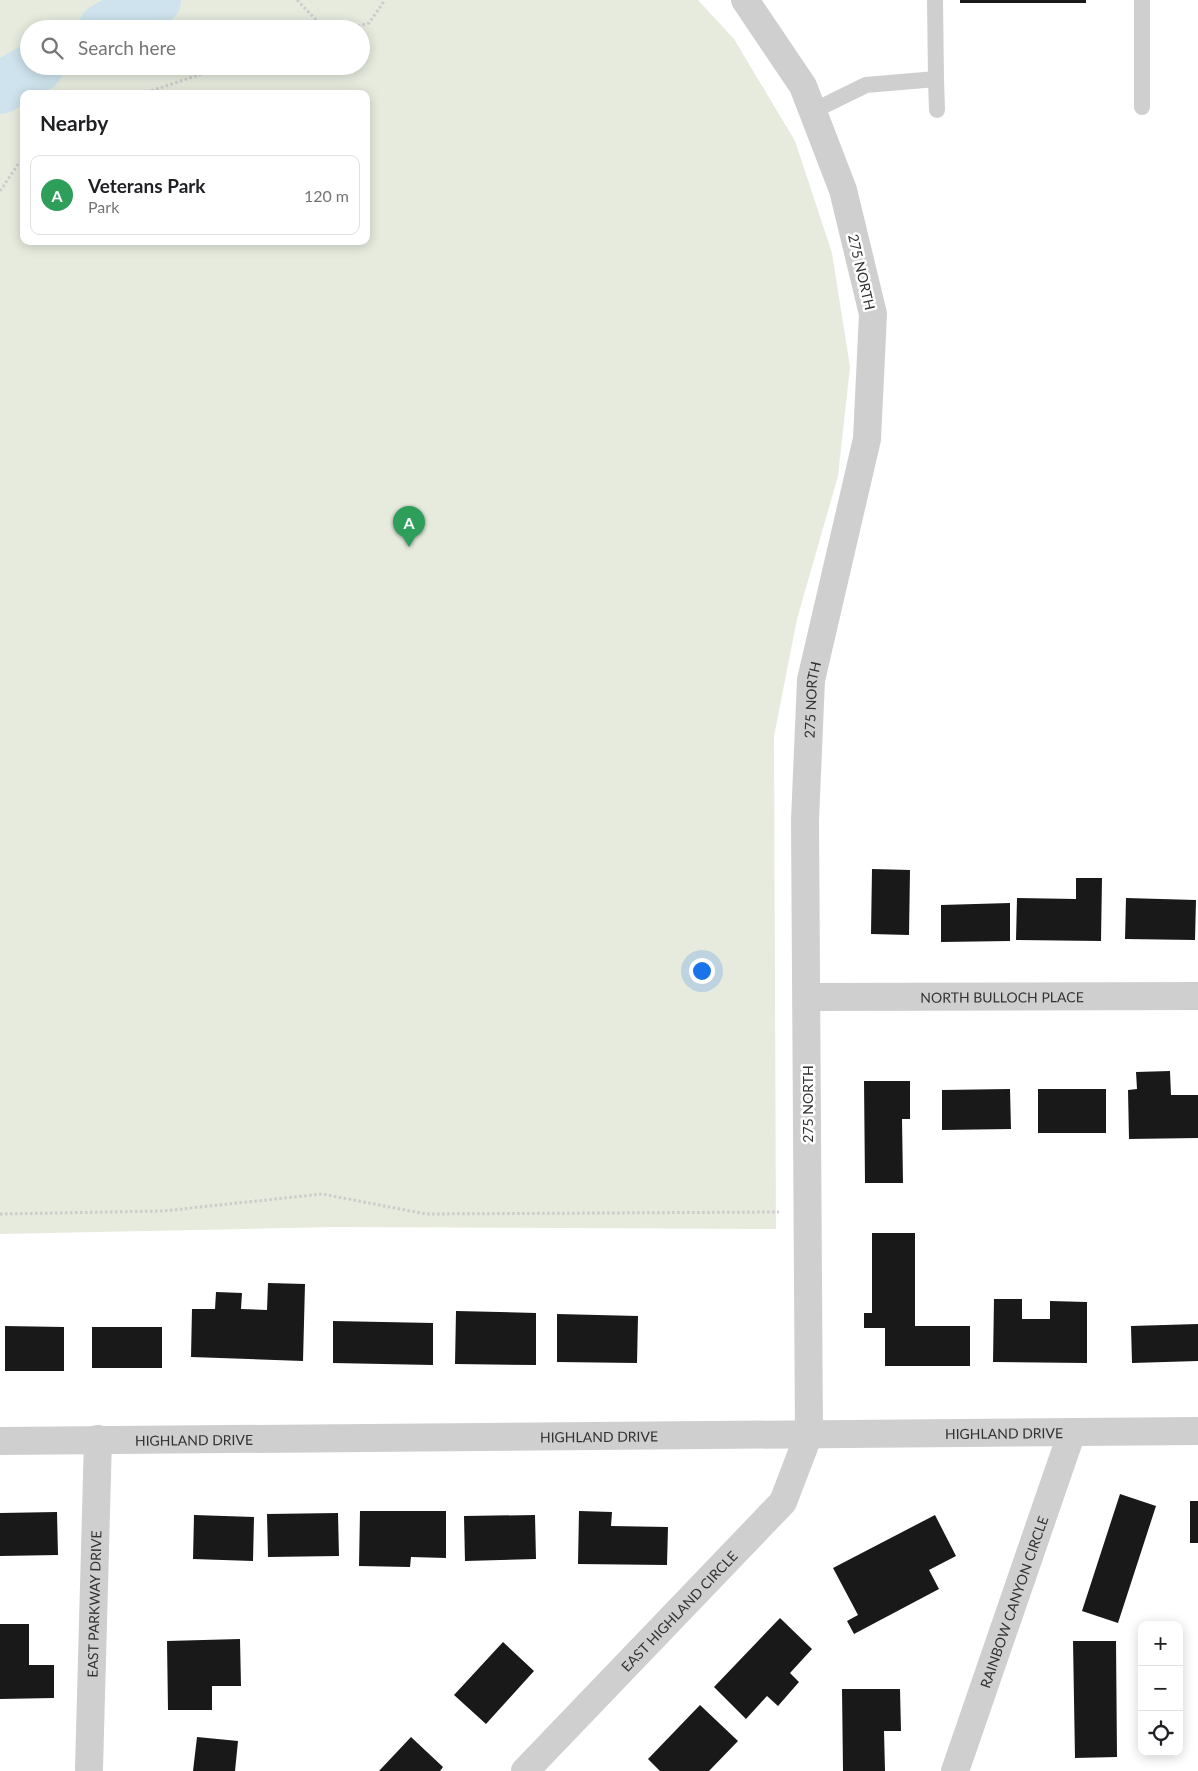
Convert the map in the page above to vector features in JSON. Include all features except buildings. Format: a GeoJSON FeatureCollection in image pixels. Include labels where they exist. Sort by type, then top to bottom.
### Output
{"type":"FeatureCollection","features":[{"type":"Feature","properties":{"kind":"street","name":"275 NORTH"},"geometry":{"type":"LineString","coordinates":[[744,0],[803,86],[843,190],[873,314],[867,439],[811,680],[805,820],[809,1434]]}},
{"type":"Feature","properties":{"kind":"street","name":"NORTH BULLOCH PLACE"},"geometry":{"type":"LineString","coordinates":[[807,997],[1198,996]]}},
{"type":"Feature","properties":{"kind":"street","name":"HIGHLAND DRIVE"},"geometry":{"type":"LineString","coordinates":[[0,1441],[1198,1431]]}},
{"type":"Feature","properties":{"kind":"street","name":"RAINBOW CANYON CIRCLE"},"geometry":{"type":"LineString","coordinates":[[955,1771],[1072,1432]]}},
{"type":"Feature","properties":{"kind":"street","name":"EAST HIGHLAND CIRCLE"},"geometry":{"type":"LineString","coordinates":[[525,1771],[783,1502],[809,1434]]}},
{"type":"Feature","properties":{"kind":"street","name":"EAST PARKWAY DRIVE"},"geometry":{"type":"LineString","coordinates":[[89,1769],[98,1439]]}},
{"type":"Feature","properties":{"kind":"lane"},"geometry":{"type":"LineString","coordinates":[[935,0],[937,110]]}},
{"type":"Feature","properties":{"kind":"lane"},"geometry":{"type":"LineString","coordinates":[[1142,0],[1142,107]]}},
{"type":"Feature","properties":{"kind":"lane"},"geometry":{"type":"LineString","coordinates":[[813,111],[866,85],[936,79]]}},
{"type":"Feature","properties":{"kind":"path"},"geometry":{"type":"LineString","coordinates":[[297,0],[316,20]]}},
{"type":"Feature","properties":{"kind":"path"},"geometry":{"type":"LineString","coordinates":[[370,22],[385,0]]}},
{"type":"Feature","properties":{"kind":"path"},"geometry":{"type":"LineString","coordinates":[[154,90],[198,75]]}},
{"type":"Feature","properties":{"kind":"path"},"geometry":{"type":"LineString","coordinates":[[0,191],[20,163]]}},
{"type":"Feature","properties":{"kind":"path"},"geometry":{"type":"LineString","coordinates":[[0,1214],[163,1211],[322,1194],[426,1214],[808,1211]]}},
{"type":"Feature","properties":{"kind":"shaded area"},"geometry":{"type":"Polygon","coordinates":[[[0,0],[698,0],[734,39],[795,141],[832,253],[850,367],[838,476],[797,619],[774,736],[776,1229],[334,1227],[0,1234],[0,0]]]}},
{"type":"Feature","properties":{"kind":"waterway"},"geometry":{"type":"LineString","coordinates":[[120,20],[155,0]]}},
{"type":"Feature","properties":{"kind":"waterway"},"geometry":{"type":"LineString","coordinates":[[0,88],[22,75]]}},
{"type":"Feature","properties":{"kind":"place","name":"Veterans Park"},"geometry":{"type":"Point","coordinates":[409,547]}}]}
